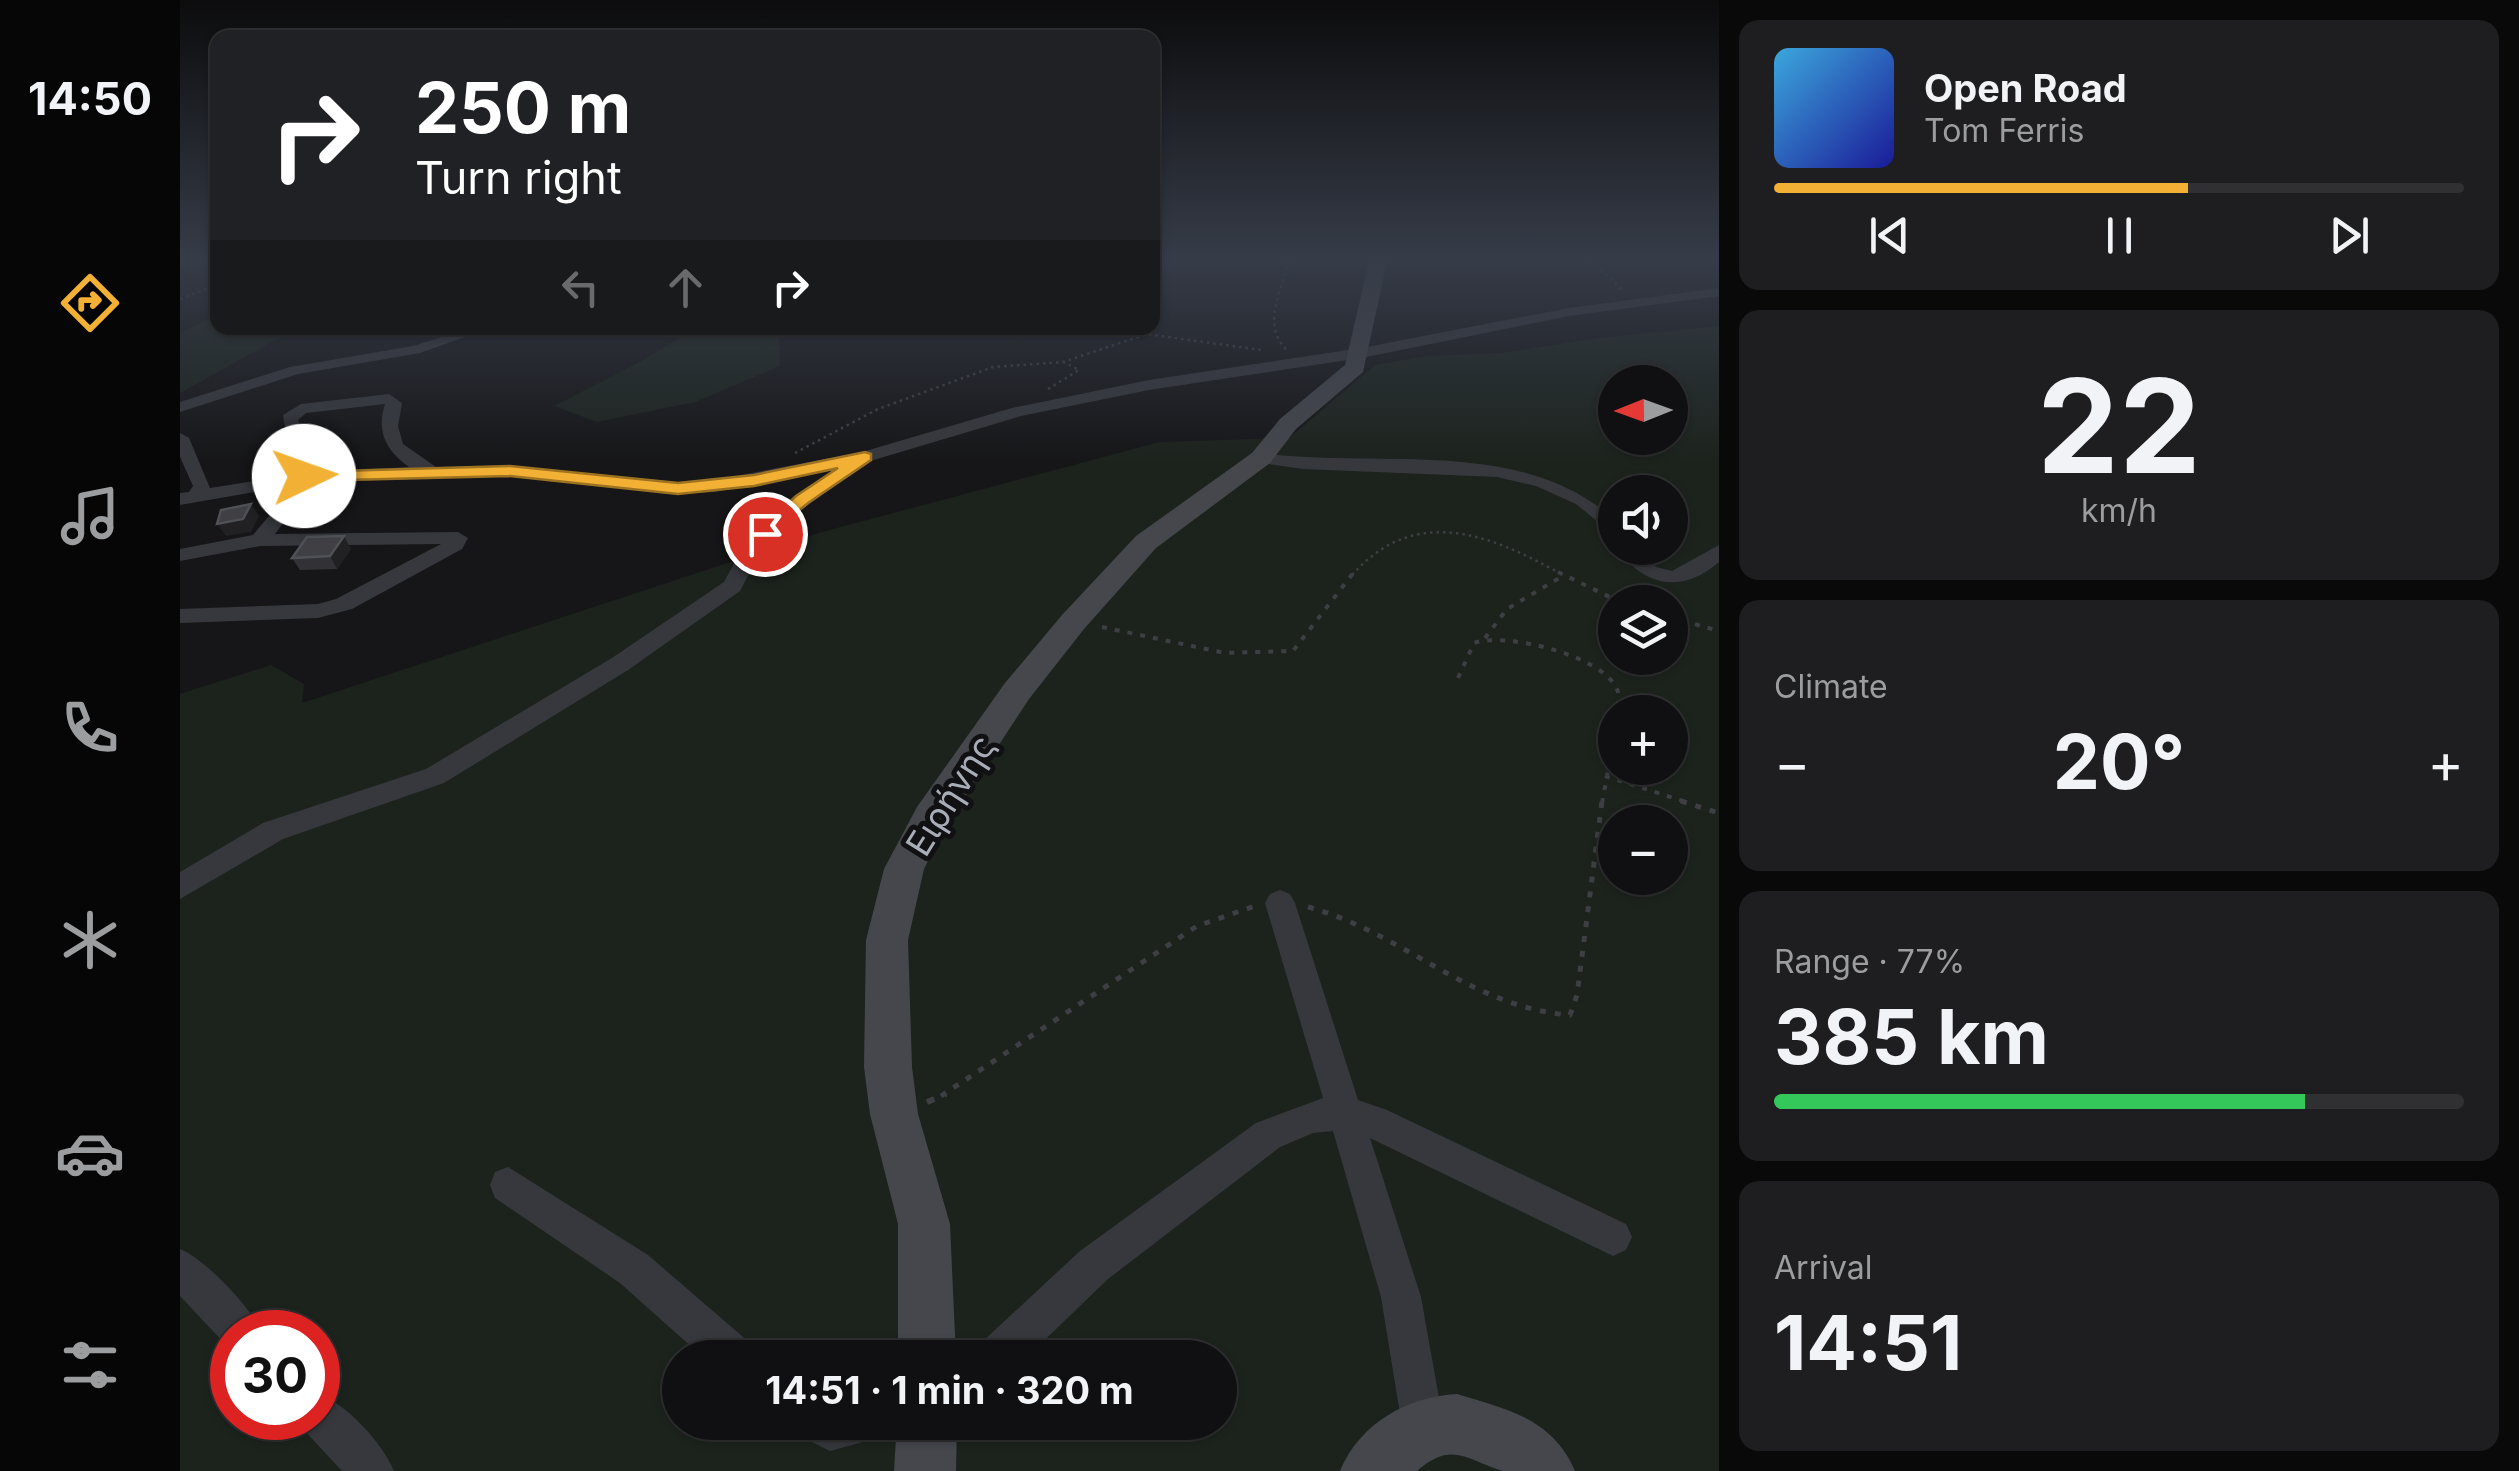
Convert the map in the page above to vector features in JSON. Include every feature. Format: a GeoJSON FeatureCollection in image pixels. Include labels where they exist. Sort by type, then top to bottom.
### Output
{"type":"FeatureCollection","features":[{"type":"Feature","properties":{"kind":"street"},"geometry":{"type":"LineString","coordinates":[[1361,353],[1366,326]]}},
{"type":"Feature","properties":{"kind":"street"},"geometry":{"type":"LineString","coordinates":[[188,498],[304,476],[538,472],[678,488],[773,476],[865,457],[1018,412],[1513,326]]}},
{"type":"Feature","properties":{"kind":"street"},"geometry":{"type":"LineString","coordinates":[[180,406],[295,370],[415,350],[461,335]]}},
{"type":"Feature","properties":{"kind":"street","name":"Ειρήνης"},"geometry":{"type":"LineString","coordinates":[[927,1340],[924,1224],[894,1114],[888,1067],[888,940],[904,869],[940,804],[1017,691],[1072,622],[1146,542],[1261,458],[1288,424],[1356,367],[1361,353]]}},
{"type":"Feature","properties":{"kind":"street"},"geometry":{"type":"LineString","coordinates":[[260,540],[305,485],[289,419],[301,409],[388,399],[394,403],[390,418],[395,448],[404,459],[436,473]]}},
{"type":"Feature","properties":{"kind":"street"},"geometry":{"type":"LineString","coordinates":[[180,438],[202,486],[188,498]]}},
{"type":"Feature","properties":{"kind":"street"},"geometry":{"type":"LineString","coordinates":[[180,887],[273,830],[435,776],[620,664],[733,586],[752,549],[778,518],[865,457]]}},
{"type":"Feature","properties":{"kind":"street"},"geometry":{"type":"LineString","coordinates":[[1261,458],[1368,466],[1458,465],[1558,490],[1598,515]]}},
{"type":"Feature","properties":{"kind":"street"},"geometry":{"type":"LineString","coordinates":[[180,555],[260,540],[458,538],[455,545],[344,604],[318,611],[180,616]]}},
{"type":"Feature","properties":{"kind":"street"},"geometry":{"type":"LineString","coordinates":[[1644,565],[1650,572],[1682,578],[1708,565],[1719,552]]}},
{"type":"Feature","properties":{"kind":"street"},"geometry":{"type":"LineString","coordinates":[[1280,902],[1401,1298],[1423,1426]]}},
{"type":"Feature","properties":{"kind":"street"},"geometry":{"type":"LineString","coordinates":[[1015,1340],[1094,1265],[1268,1135],[1312,1116],[1344,1113],[1375,1122],[1613,1237]]}},
{"type":"Feature","properties":{"kind":"street"},"geometry":{"type":"LineString","coordinates":[[508,1185],[634,1268],[715,1340]]}},
{"type":"Feature","properties":{"kind":"street"},"geometry":{"type":"LineString","coordinates":[[180,1268],[220,1310]]}},
{"type":"Feature","properties":{"kind":"street"},"geometry":{"type":"LineString","coordinates":[[1371,1471],[1423,1426],[1457,1424],[1515,1442],[1544,1471]]}},
{"type":"Feature","properties":{"kind":"street"},"geometry":{"type":"LineString","coordinates":[[340,1437],[372,1471]]}},
{"type":"Feature","properties":{"kind":"street"},"geometry":{"type":"LineString","coordinates":[[926,1471],[927,1440]]}},
{"type":"Feature","properties":{"kind":"path"},"geometry":{"type":"LineString","coordinates":[[1273,326],[1278,344],[1310,360]]}},
{"type":"Feature","properties":{"kind":"path"},"geometry":{"type":"LineString","coordinates":[[773,476],[800,448],[922,390],[993,367],[1063,362],[1144,335]]}},
{"type":"Feature","properties":{"kind":"path"},"geometry":{"type":"LineString","coordinates":[[1153,335],[1247,350],[1286,349]]}},
{"type":"Feature","properties":{"kind":"path"},"geometry":{"type":"LineString","coordinates":[[1072,622],[1244,654],[1279,656],[1293,651],[1351,574],[1390,540],[1426,530],[1473,536],[1514,549],[1598,592]]}},
{"type":"Feature","properties":{"kind":"path"},"geometry":{"type":"LineString","coordinates":[[1485,638],[1492,622],[1518,600],[1563,576]]}},
{"type":"Feature","properties":{"kind":"path"},"geometry":{"type":"LineString","coordinates":[[1688,622],[1719,631]]}},
{"type":"Feature","properties":{"kind":"path"},"geometry":{"type":"LineString","coordinates":[[1458,678],[1473,644],[1485,638],[1536,645],[1608,677],[1618,695]]}},
{"type":"Feature","properties":{"kind":"path"},"geometry":{"type":"LineString","coordinates":[[894,1114],[950,1094],[1014,1045],[1116,984],[1168,941],[1210,918],[1280,902],[1320,909],[1368,928],[1505,1002],[1548,1016],[1570,1015],[1577,995],[1589,916],[1603,785]]}},
{"type":"Feature","properties":{"kind":"path"},"geometry":{"type":"LineString","coordinates":[[1632,785],[1719,813]]}},
{"type":"Feature","properties":{"kind":"shaded area"},"geometry":{"type":"Polygon","coordinates":[[[195,326],[210,326],[210,335],[284,335],[180,393],[180,333],[195,326]]]}},
{"type":"Feature","properties":{"kind":"shaded area"},"geometry":{"type":"Polygon","coordinates":[[[1719,326],[1719,1471],[180,1471],[180,694],[271,665],[304,684],[302,703],[822,532],[1160,442],[1289,438],[1375,365],[1426,356],[1502,353],[1598,338],[1719,326]]]}},
{"type":"Feature","properties":{"kind":"shaded area"},"geometry":{"type":"Polygon","coordinates":[[[684,335],[779,335],[780,366],[695,402],[597,422],[554,406],[684,335]]]}},
{"type":"Feature","properties":{"kind":"building"},"geometry":{"type":"Polygon","coordinates":[[[251,504],[243,519],[217,524],[221,510],[251,504]]]}},
{"type":"Feature","properties":{"kind":"building"},"geometry":{"type":"Polygon","coordinates":[[[344,536],[330,556],[292,558],[307,537],[344,536]]]}},
{"type":"Feature","properties":{"kind":"route"},"geometry":{"type":"LineString","coordinates":[[304,476],[510,471],[678,488],[754,480],[865,457],[802,499],[765,534]]}}]}
